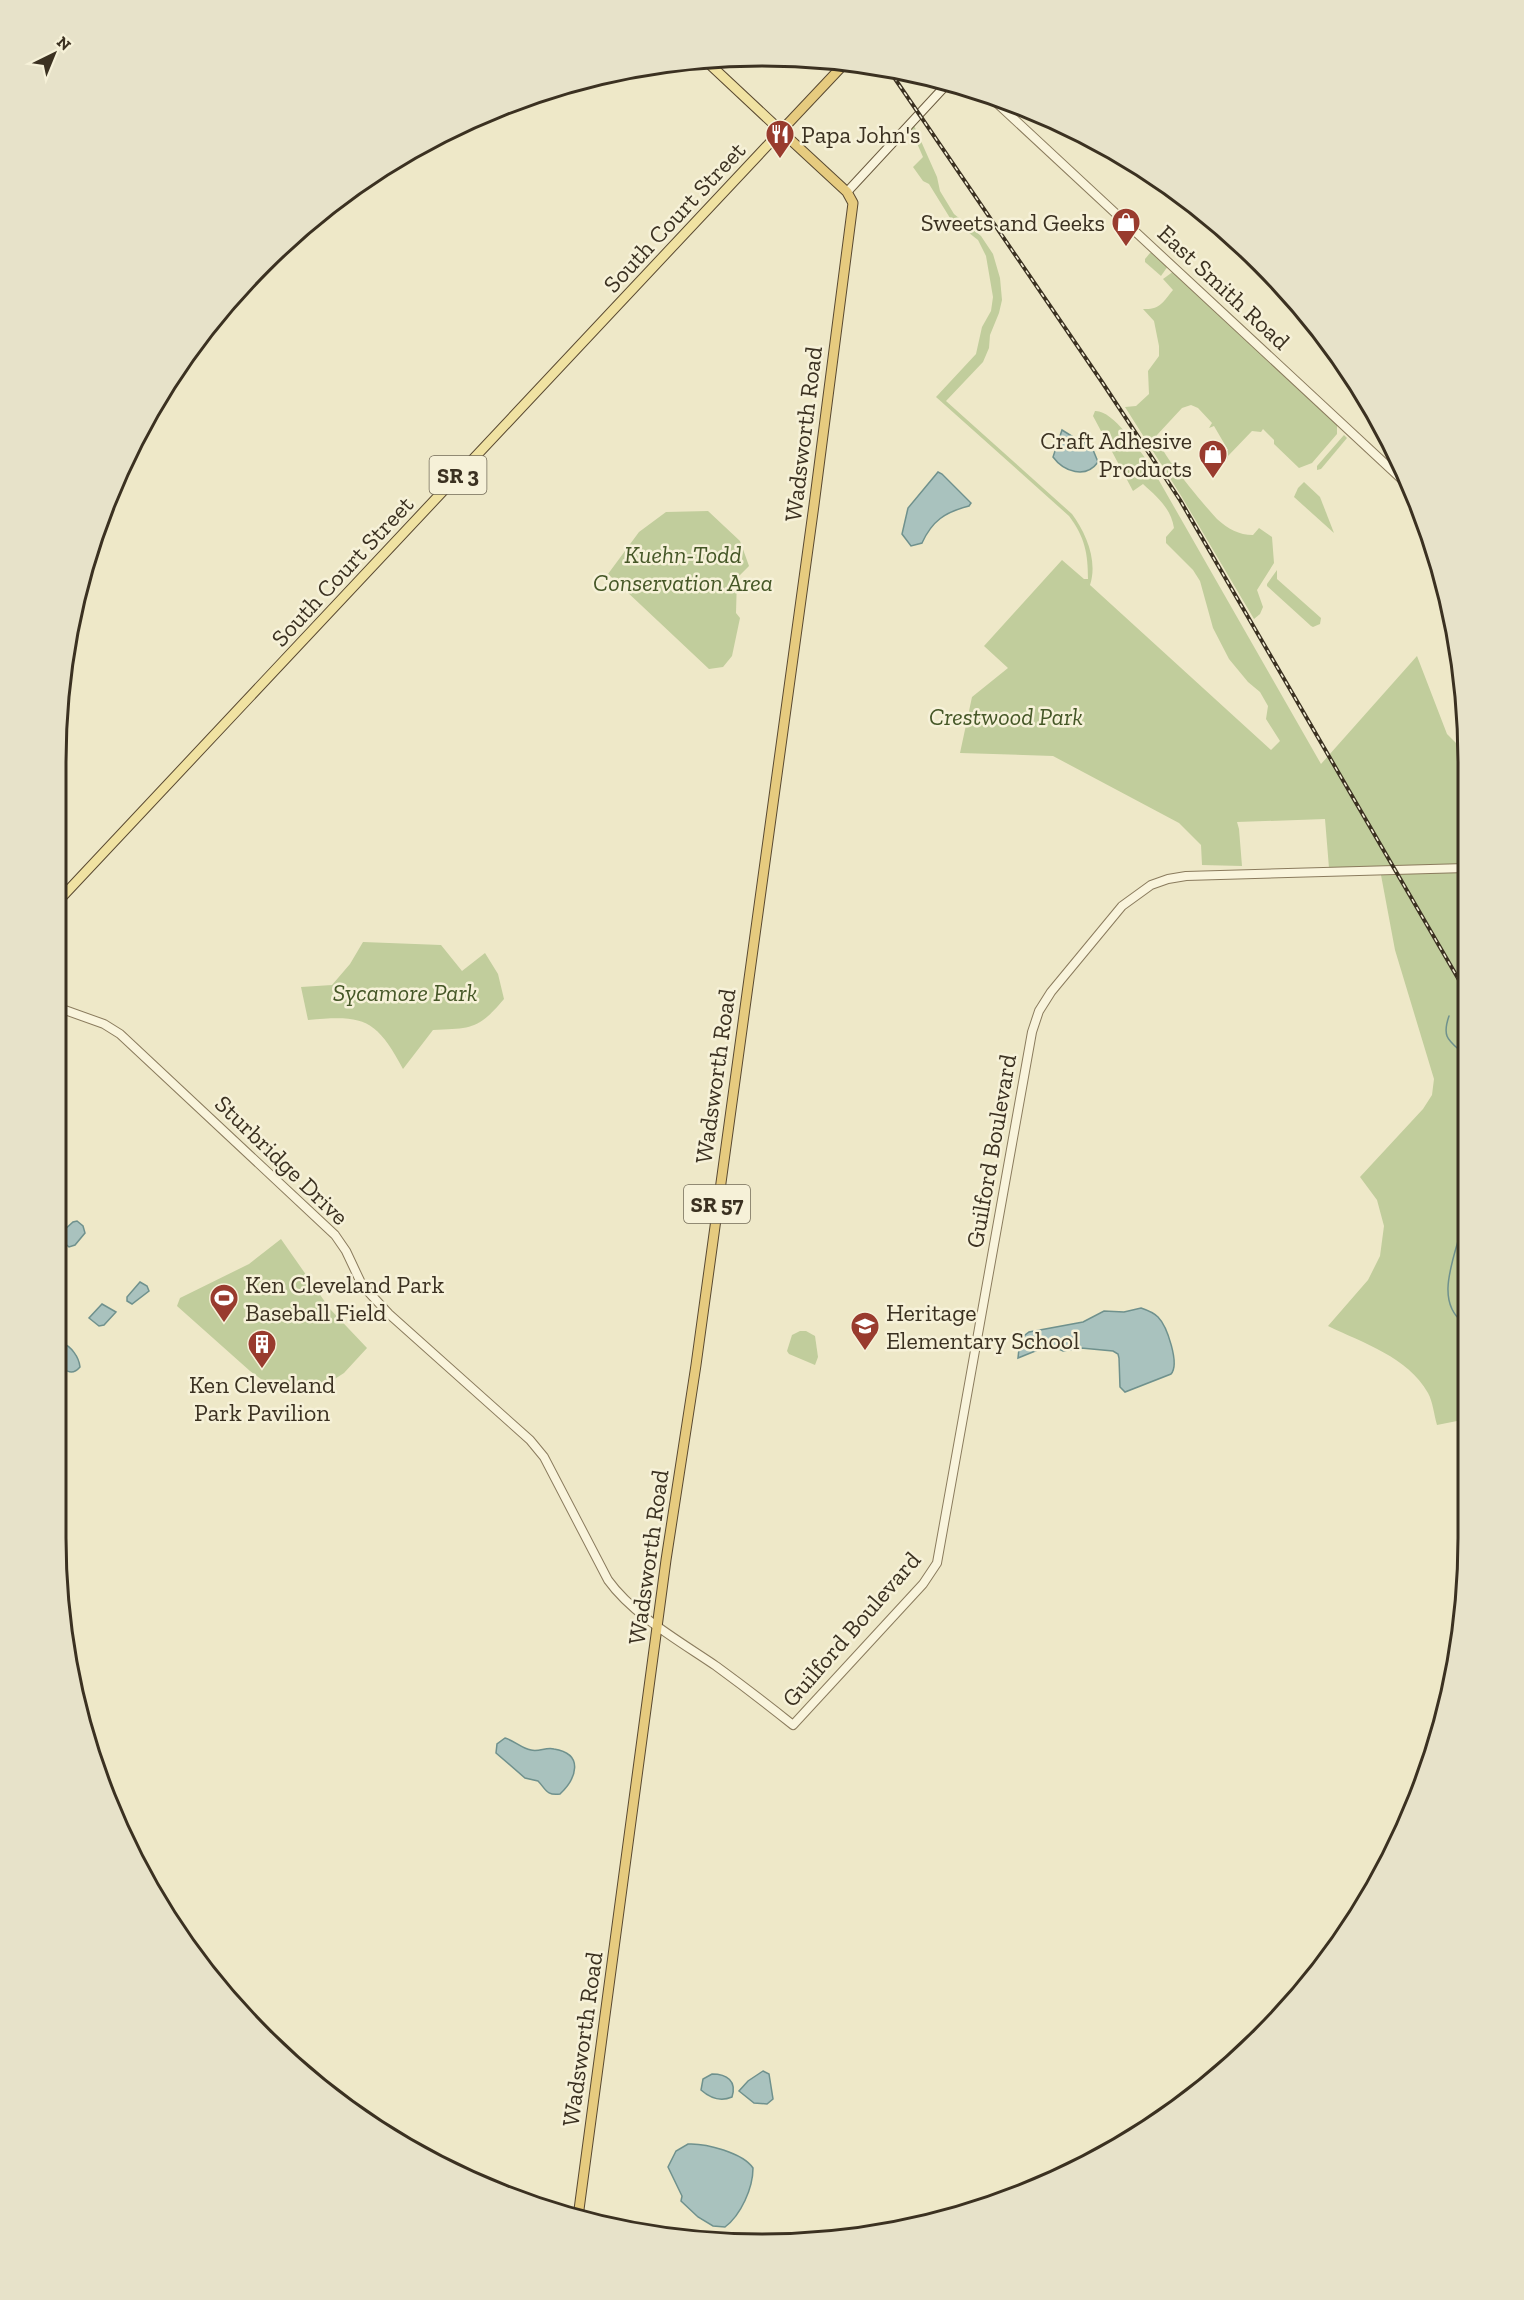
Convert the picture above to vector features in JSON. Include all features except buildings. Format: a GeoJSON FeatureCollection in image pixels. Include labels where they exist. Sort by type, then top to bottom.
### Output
{"type":"FeatureCollection","features":[{"type":"Feature","properties":{"kind":"highway","name":"South Court Street"},"geometry":{"type":"LineString","coordinates":[[781,131],[838,70]]}},
{"type":"Feature","properties":{"kind":"highway"},"geometry":{"type":"LineString","coordinates":[[781,131],[847,192]]}},
{"type":"Feature","properties":{"kind":"highway","name":"Wadsworth Road"},"geometry":{"type":"LineString","coordinates":[[579,2209],[657,1625],[696,1365],[814,505],[852,203],[847,192]]}},
{"type":"Feature","properties":{"kind":"main road"},"geometry":{"type":"LineString","coordinates":[[713,67],[781,131]]}},
{"type":"Feature","properties":{"kind":"main road"},"geometry":{"type":"LineString","coordinates":[[847,192],[942,90]]}},
{"type":"Feature","properties":{"kind":"main road","name":"South Court Street"},"geometry":{"type":"LineString","coordinates":[[66,893],[781,131]]}},
{"type":"Feature","properties":{"kind":"street","name":"East Smith Road"},"geometry":{"type":"LineString","coordinates":[[1004,110],[1394,472]]}},
{"type":"Feature","properties":{"kind":"street","name":"Guilford Boulevard"},"geometry":{"type":"LineString","coordinates":[[793,1725],[928,1578],[937,1563],[1032,1032],[1039,1011],[1051,992],[1122,906],[1139,892],[1158,882],[1186,876],[1458,868]]}},
{"type":"Feature","properties":{"kind":"street","name":"Sturbridge Drive"},"geometry":{"type":"LineString","coordinates":[[66,1010],[104,1024],[120,1034],[335,1235],[346,1251],[362,1285],[389,1314],[516,1427],[544,1457],[608,1580],[620,1596],[793,1725]]}},
{"type":"Feature","properties":{"kind":"green space","name":"Crestwood Park"},"geometry":{"type":"Polygon","coordinates":[[[912,121],[937,177],[940,191],[954,214],[981,236],[993,254],[1000,278],[1002,300],[983,362],[946,401],[1072,514],[1086,538],[1092,557],[1090,585],[1271,750],[1280,741],[1266,719],[1268,706],[1260,692],[1248,682],[1229,659],[1213,628],[1200,581],[1193,570],[1166,543],[1166,537],[1174,528],[1170,515],[1163,503],[1143,484],[1133,491],[1093,416],[1095,411],[1102,412],[1117,423],[1149,463],[1321,764],[1417,656],[1447,734],[1458,745],[1458,866],[1329,868],[1325,819],[1237,822],[1242,866],[1202,865],[1201,845],[1179,823],[1053,756],[960,753],[972,697],[1008,668],[984,646],[1062,560],[1084,579],[1088,579],[1087,562],[1085,546],[1069,516],[936,397],[976,354],[982,327],[991,311],[993,297],[986,256],[978,240],[950,218],[929,184],[923,181],[913,167],[923,157],[909,125],[912,121]]]}},
{"type":"Feature","properties":{"kind":"green space"},"geometry":{"type":"Polygon","coordinates":[[[1150,253],[1154,253],[1168,266],[1161,276],[1145,262],[1150,253]]]}},
{"type":"Feature","properties":{"kind":"green space"},"geometry":{"type":"Polygon","coordinates":[[[1174,271],[1337,423],[1337,434],[1312,463],[1299,468],[1274,444],[1274,440],[1263,429],[1261,432],[1252,431],[1228,456],[1228,459],[1224,453],[1228,450],[1214,426],[1209,428],[1212,423],[1198,408],[1191,405],[1182,408],[1157,435],[1164,452],[1173,465],[1217,519],[1238,533],[1253,535],[1259,528],[1272,537],[1274,563],[1257,590],[1263,607],[1254,619],[1125,407],[1136,406],[1149,394],[1148,371],[1159,356],[1159,346],[1154,321],[1143,309],[1157,307],[1173,290],[1163,279],[1174,271]]]}},
{"type":"Feature","properties":{"kind":"green space"},"geometry":{"type":"Polygon","coordinates":[[[1344,435],[1347,438],[1321,469],[1317,470],[1317,466],[1344,435]]]}},
{"type":"Feature","properties":{"kind":"green space"},"geometry":{"type":"Polygon","coordinates":[[[1304,482],[1320,497],[1334,533],[1294,497],[1304,482]]]}},
{"type":"Feature","properties":{"kind":"green space","name":"Kuehn-Todd Conservation Area"},"geometry":{"type":"Polygon","coordinates":[[[708,511],[740,541],[749,566],[737,578],[736,613],[740,618],[732,656],[723,667],[709,669],[608,574],[639,532],[666,512],[708,511]]]}},
{"type":"Feature","properties":{"kind":"green space"},"geometry":{"type":"Polygon","coordinates":[[[1277,570],[1277,579],[1321,618],[1320,624],[1311,626],[1267,586],[1277,570]]]}},
{"type":"Feature","properties":{"kind":"green space"},"geometry":{"type":"Polygon","coordinates":[[[1458,872],[1458,1421],[1437,1425],[1428,1393],[1409,1370],[1384,1352],[1328,1326],[1368,1280],[1380,1256],[1384,1226],[1377,1200],[1360,1177],[1423,1109],[1432,1095],[1434,1079],[1395,950],[1381,875],[1458,872]]]}},
{"type":"Feature","properties":{"kind":"green space","name":"Sycamore Park"},"geometry":{"type":"Polygon","coordinates":[[[363,942],[441,945],[462,971],[485,953],[498,974],[504,999],[480,1022],[457,1029],[433,1030],[403,1069],[384,1039],[366,1023],[342,1018],[308,1020],[301,987],[332,985],[350,964],[363,942]]]}},
{"type":"Feature","properties":{"kind":"green space"},"geometry":{"type":"Polygon","coordinates":[[[281,1239],[330,1309],[367,1348],[344,1373],[327,1384],[311,1388],[279,1387],[265,1382],[177,1306],[180,1298],[249,1264],[281,1239]]]}},
{"type":"Feature","properties":{"kind":"green space"},"geometry":{"type":"Polygon","coordinates":[[[806,1331],[815,1336],[818,1357],[815,1365],[787,1351],[792,1335],[806,1331]]]}},
{"type":"Feature","properties":{"kind":"water"},"geometry":{"type":"Polygon","coordinates":[[[1062,430],[1091,445],[1098,462],[1093,467],[1075,472],[1063,466],[1053,457],[1062,430]]]}},
{"type":"Feature","properties":{"kind":"water"},"geometry":{"type":"Polygon","coordinates":[[[938,472],[971,503],[969,506],[940,518],[922,543],[911,546],[902,534],[908,508],[938,472]]]}},
{"type":"Feature","properties":{"kind":"water"},"geometry":{"type":"Polygon","coordinates":[[[77,1221],[83,1226],[85,1233],[75,1245],[69,1247],[66,1244],[66,1228],[77,1221]]]}},
{"type":"Feature","properties":{"kind":"water"},"geometry":{"type":"Polygon","coordinates":[[[140,1282],[147,1286],[149,1291],[132,1304],[127,1301],[127,1297],[140,1282]]]}},
{"type":"Feature","properties":{"kind":"water"},"geometry":{"type":"Polygon","coordinates":[[[102,1304],[116,1312],[104,1325],[99,1326],[89,1318],[102,1304]]]}},
{"type":"Feature","properties":{"kind":"water"},"geometry":{"type":"Polygon","coordinates":[[[1141,1308],[1156,1315],[1165,1328],[1173,1354],[1171,1374],[1125,1392],[1120,1387],[1118,1354],[1113,1351],[1081,1348],[1063,1351],[1050,1345],[1018,1358],[1020,1339],[1029,1332],[1083,1322],[1104,1311],[1124,1312],[1141,1308]]]}},
{"type":"Feature","properties":{"kind":"water"},"geometry":{"type":"Polygon","coordinates":[[[66,1345],[78,1359],[80,1367],[74,1372],[66,1370],[66,1345]]]}},
{"type":"Feature","properties":{"kind":"water"},"geometry":{"type":"Polygon","coordinates":[[[505,1738],[527,1749],[554,1749],[570,1756],[575,1768],[566,1788],[560,1794],[552,1794],[538,1781],[525,1778],[496,1753],[497,1744],[505,1738]]]}},
{"type":"Feature","properties":{"kind":"water"},"geometry":{"type":"Polygon","coordinates":[[[763,2071],[769,2074],[773,2099],[767,2104],[754,2103],[739,2091],[748,2081],[763,2071]]]}},
{"type":"Feature","properties":{"kind":"water"},"geometry":{"type":"Polygon","coordinates":[[[712,2074],[722,2075],[730,2080],[733,2087],[732,2097],[715,2098],[701,2090],[703,2079],[712,2074]]]}},
{"type":"Feature","properties":{"kind":"water"},"geometry":{"type":"Polygon","coordinates":[[[688,2144],[724,2150],[741,2158],[753,2168],[751,2184],[745,2200],[736,2216],[725,2227],[713,2226],[698,2217],[681,2201],[682,2196],[668,2167],[676,2151],[688,2144]]]}},
{"type":"Feature","properties":{"kind":"waterway"},"geometry":{"type":"LineString","coordinates":[[1449,1016],[1446,1030],[1448,1039],[1458,1049]]}},
{"type":"Feature","properties":{"kind":"waterway"},"geometry":{"type":"LineString","coordinates":[[1458,1240],[1448,1287],[1449,1301],[1458,1317]]}},
{"type":"Feature","properties":{"kind":"railway"},"geometry":{"type":"LineString","coordinates":[[895,79],[1180,500],[1458,978]]}},
{"type":"Feature","properties":{"kind":"place","name":"Papa John's"},"geometry":{"type":"Point","coordinates":[780,160]}},
{"type":"Feature","properties":{"kind":"place","name":"Sweets and Geeks"},"geometry":{"type":"Point","coordinates":[1126,248]}},
{"type":"Feature","properties":{"kind":"place","name":"Craft Adhesive Products"},"geometry":{"type":"Point","coordinates":[1213,480]}},
{"type":"Feature","properties":{"kind":"place","name":"Ken Cleveland Park Baseball Field"},"geometry":{"type":"Point","coordinates":[224,1324]}},
{"type":"Feature","properties":{"kind":"place","name":"Heritage Elementary School"},"geometry":{"type":"Point","coordinates":[865,1352]}},
{"type":"Feature","properties":{"kind":"place","name":"Ken Cleveland Park Pavilion"},"geometry":{"type":"Point","coordinates":[262,1370]}}]}
